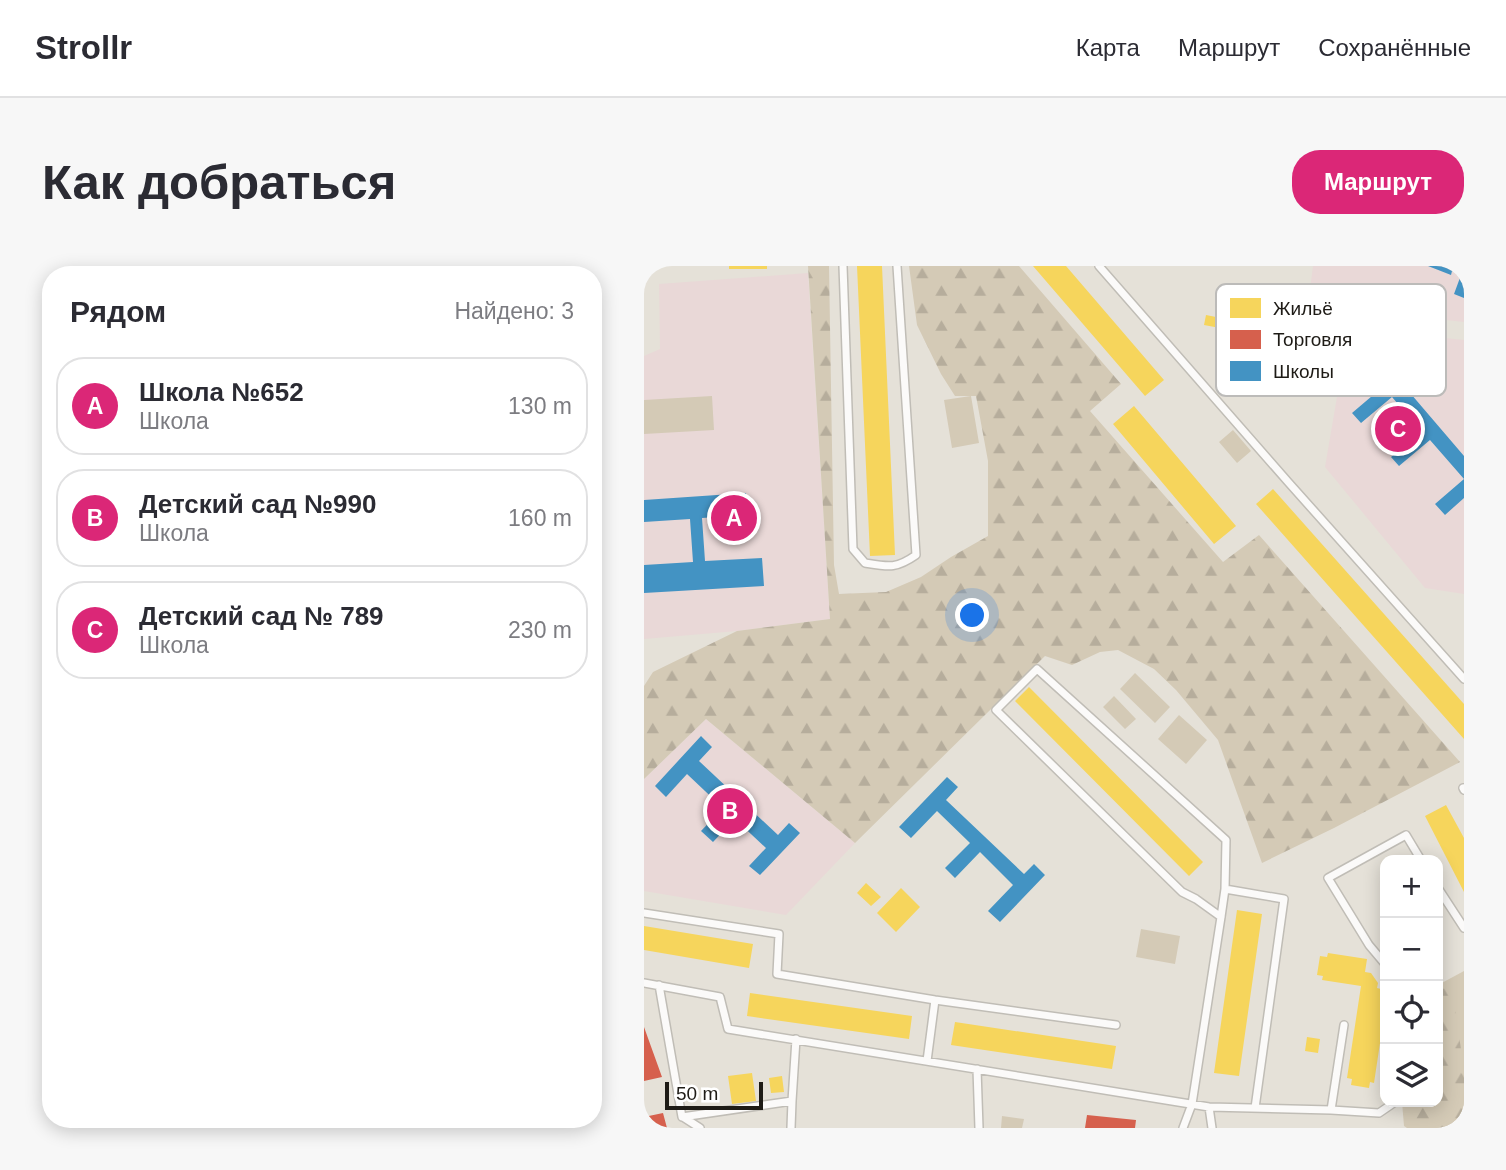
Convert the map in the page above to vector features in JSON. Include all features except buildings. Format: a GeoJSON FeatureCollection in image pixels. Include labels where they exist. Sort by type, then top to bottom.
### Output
{"type":"FeatureCollection","features":[{"type":"Feature","properties":{"kind":"lane"},"geometry":{"type":"LineString","coordinates":[[843,266],[853,549],[865,564],[889,567],[905,563],[916,555],[897,266]]}},
{"type":"Feature","properties":{"kind":"lane"},"geometry":{"type":"LineString","coordinates":[[1099,266],[1464,679]]}},
{"type":"Feature","properties":{"kind":"lane"},"geometry":{"type":"LineString","coordinates":[[1183,1128],[1192,1104],[1221,917],[1225,889],[1226,840],[1037,669],[996,710],[1182,892],[1221,917]]}},
{"type":"Feature","properties":{"kind":"lane"},"geometry":{"type":"LineString","coordinates":[[1380,958],[1369,945],[1328,878],[1405,835],[1418,855]]}},
{"type":"Feature","properties":{"kind":"lane"},"geometry":{"type":"LineString","coordinates":[[1225,889],[1284,899],[1255,1108]]}},
{"type":"Feature","properties":{"kind":"lane"},"geometry":{"type":"LineString","coordinates":[[1443,896],[1464,928]]}},
{"type":"Feature","properties":{"kind":"lane"},"geometry":{"type":"LineString","coordinates":[[644,912],[779,934],[777,974],[935,1000],[1116,1025]]}},
{"type":"Feature","properties":{"kind":"lane"},"geometry":{"type":"LineString","coordinates":[[644,983],[720,997],[728,1028],[796,1040],[1209,1107],[1378,1113],[1387,1107]]}},
{"type":"Feature","properties":{"kind":"lane"},"geometry":{"type":"LineString","coordinates":[[659,985],[682,1116],[700,1128]]}},
{"type":"Feature","properties":{"kind":"lane"},"geometry":{"type":"LineString","coordinates":[[927,1061],[935,1000]]}},
{"type":"Feature","properties":{"kind":"lane"},"geometry":{"type":"LineString","coordinates":[[1331,1110],[1344,1025]]}},
{"type":"Feature","properties":{"kind":"lane"},"geometry":{"type":"LineString","coordinates":[[791,1128],[796,1040]]}},
{"type":"Feature","properties":{"kind":"lane"},"geometry":{"type":"LineString","coordinates":[[977,1069],[979,1128]]}},
{"type":"Feature","properties":{"kind":"lane"},"geometry":{"type":"LineString","coordinates":[[682,1116],[792,1101]]}},
{"type":"Feature","properties":{"kind":"lane"},"geometry":{"type":"LineString","coordinates":[[1209,1107],[1212,1128]]}},
{"type":"Feature","properties":{"kind":"shaded area"},"geometry":{"type":"Polygon","coordinates":[[[1313,266],[1464,266],[1464,322],[1446,320],[1446,284],[1311,284],[1313,266]]]}},
{"type":"Feature","properties":{"kind":"shaded area"},"geometry":{"type":"Polygon","coordinates":[[[808,273],[830,619],[644,639],[644,356],[660,349],[659,284],[808,273]]]}},
{"type":"Feature","properties":{"kind":"shaded area"},"geometry":{"type":"Polygon","coordinates":[[[1446,338],[1464,340],[1464,594],[1425,588],[1325,467],[1337,396],[1446,396],[1446,338]]]}},
{"type":"Feature","properties":{"kind":"shaded area"},"geometry":{"type":"Polygon","coordinates":[[[706,719],[855,843],[786,915],[644,891],[644,779],[706,719]]]}},
{"type":"Feature","properties":{"kind":"green space"},"geometry":{"type":"Polygon","coordinates":[[[808,266],[829,266],[834,565],[839,594],[886,592],[921,577],[988,536],[988,461],[976,396],[955,396],[941,374],[917,325],[909,266],[1019,266],[1121,384],[1090,411],[1223,562],[1259,535],[1460,762],[1262,863],[1218,740],[1176,690],[1154,669],[1118,650],[1100,652],[1072,665],[1045,656],[855,843],[706,719],[644,779],[644,686],[653,672],[737,631],[830,619],[808,266]]]}},
{"type":"Feature","properties":{"kind":"green space"},"geometry":{"type":"Polygon","coordinates":[[[712,396],[714,430],[644,434],[644,400],[712,396]]]}},
{"type":"Feature","properties":{"kind":"green space"},"geometry":{"type":"Polygon","coordinates":[[[971,396],[979,443],[952,448],[944,400],[971,396]]]}},
{"type":"Feature","properties":{"kind":"green space"},"geometry":{"type":"Polygon","coordinates":[[[1233,430],[1251,451],[1237,463],[1219,442],[1233,430]]]}},
{"type":"Feature","properties":{"kind":"green space"},"geometry":{"type":"Polygon","coordinates":[[[1135,673],[1170,707],[1155,723],[1120,689],[1135,673]]]}},
{"type":"Feature","properties":{"kind":"green space"},"geometry":{"type":"Polygon","coordinates":[[[1114,696],[1136,719],[1125,729],[1103,707],[1114,696]]]}},
{"type":"Feature","properties":{"kind":"green space"},"geometry":{"type":"Polygon","coordinates":[[[1179,715],[1207,740],[1186,764],[1158,739],[1179,715]]]}},
{"type":"Feature","properties":{"kind":"green space"},"geometry":{"type":"Polygon","coordinates":[[[1141,929],[1180,936],[1175,964],[1136,957],[1141,929]]]}},
{"type":"Feature","properties":{"kind":"green space"},"geometry":{"type":"Polygon","coordinates":[[[1464,971],[1464,1128],[1407,1128],[1404,1126],[1402,1107],[1443,1107],[1443,982],[1464,971]]]}},
{"type":"Feature","properties":{"kind":"green space"},"geometry":{"type":"Polygon","coordinates":[[[1452,988],[1464,1060],[1464,1128],[1421,1128],[1409,1111],[1410,1107],[1443,1107],[1443,989],[1452,988]]]}},
{"type":"Feature","properties":{"kind":"green space"},"geometry":{"type":"Polygon","coordinates":[[[1002,1116],[1024,1119],[1022,1128],[1001,1128],[1002,1116]]]}},
{"type":"Feature","properties":{"kind":"place","name":"Детский сад № 789"},"geometry":{"type":"Point","coordinates":[1398,429]}},
{"type":"Feature","properties":{"kind":"place","name":"Школа №652"},"geometry":{"type":"Point","coordinates":[734,518]}},
{"type":"Feature","properties":{"kind":"place","name":"Детский сад №990"},"geometry":{"type":"Point","coordinates":[730,811]}}]}
